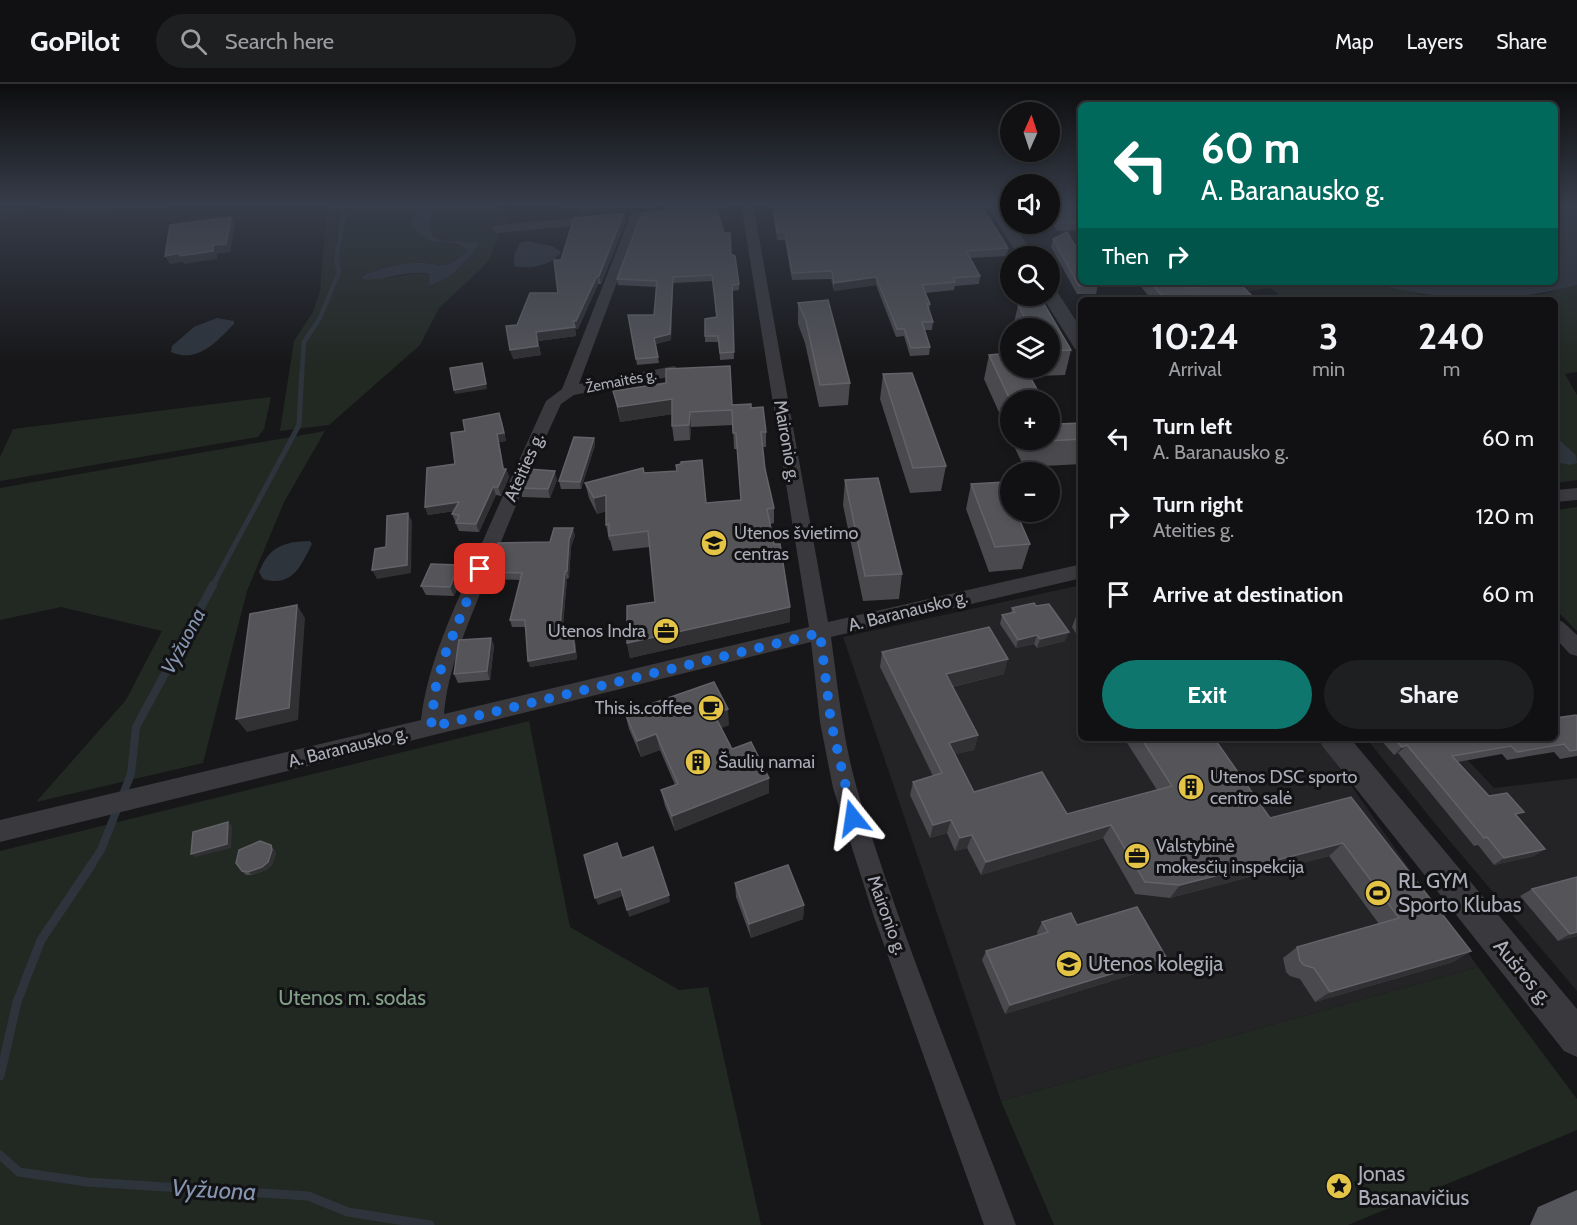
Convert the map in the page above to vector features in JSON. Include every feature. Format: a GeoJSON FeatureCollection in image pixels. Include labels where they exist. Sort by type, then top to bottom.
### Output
{"type":"FeatureCollection","features":[{"type":"Feature","properties":{"kind":"main road"},"geometry":{"type":"LineString","coordinates":[[1556,1225],[1577,1216]]}},
{"type":"Feature","properties":{"kind":"street","name":"Ateities g."},"geometry":{"type":"LineString","coordinates":[[431,727],[435,690],[446,652],[497,528],[554,401],[569,391],[628,257]]}},
{"type":"Feature","properties":{"kind":"street","name":"Maironio g."},"geometry":{"type":"LineString","coordinates":[[756,257],[820,633],[831,722],[853,818],[1000,1225]]}},
{"type":"Feature","properties":{"kind":"street"},"geometry":{"type":"LineString","coordinates":[[1058,306],[1078,339]]}},
{"type":"Feature","properties":{"kind":"street","name":"Žemaitės g."},"geometry":{"type":"LineString","coordinates":[[569,391],[674,371]]}},
{"type":"Feature","properties":{"kind":"street"},"geometry":{"type":"LineString","coordinates":[[1558,496],[1577,494]]}},
{"type":"Feature","properties":{"kind":"street","name":"A. Baranausko g."},"geometry":{"type":"LineString","coordinates":[[0,831],[1078,573]]}},
{"type":"Feature","properties":{"kind":"street"},"geometry":{"type":"LineString","coordinates":[[1558,629],[1577,648]]}},
{"type":"Feature","properties":{"kind":"street","name":"Aušros g."},"geometry":{"type":"LineString","coordinates":[[1335,741],[1577,1038]]}},
{"type":"Feature","properties":{"kind":"shaded area"},"geometry":{"type":"Polygon","coordinates":[[[460,257],[469,257],[443,280],[428,285],[430,274],[421,273],[362,279],[366,274],[400,264],[442,265],[454,262],[460,257]]]}},
{"type":"Feature","properties":{"kind":"shaded area"},"geometry":{"type":"Polygon","coordinates":[[[514,257],[555,257],[540,265],[514,266],[514,257]]]}},
{"type":"Feature","properties":{"kind":"shaded area"},"geometry":{"type":"Polygon","coordinates":[[[1558,257],[1577,257],[1577,285],[1523,296],[1446,297],[1380,285],[1558,285],[1558,257]]]}},
{"type":"Feature","properties":{"kind":"shaded area"},"geometry":{"type":"Polygon","coordinates":[[[217,318],[234,321],[234,324],[206,349],[190,355],[171,352],[172,346],[194,327],[217,318]]]}},
{"type":"Feature","properties":{"kind":"shaded area"},"geometry":{"type":"Polygon","coordinates":[[[1558,439],[1576,455],[1577,463],[1570,465],[1558,462],[1558,439]]]}},
{"type":"Feature","properties":{"kind":"shaded area"},"geometry":{"type":"Polygon","coordinates":[[[310,541],[312,544],[295,573],[282,580],[263,579],[259,572],[273,551],[285,544],[310,541]]]}},
{"type":"Feature","properties":{"kind":"shaded area"},"geometry":{"type":"Polygon","coordinates":[[[1078,586],[1078,741],[1320,741],[1478,967],[1001,1101],[843,637],[1078,586]]]}},
{"type":"Feature","properties":{"kind":"shaded area"},"geometry":{"type":"Polygon","coordinates":[[[1368,741],[1450,741],[1494,788],[1577,778],[1577,991],[1368,741]]]}},
{"type":"Feature","properties":{"kind":"green space"},"geometry":{"type":"Polygon","coordinates":[[[323,257],[461,257],[448,264],[406,264],[366,274],[389,278],[430,274],[428,284],[436,284],[469,257],[490,257],[482,268],[439,308],[420,345],[329,425],[280,431],[294,341],[313,312],[320,291],[323,257]]]}},
{"type":"Feature","properties":{"kind":"green space"},"geometry":{"type":"Polygon","coordinates":[[[1175,285],[1379,285],[1439,297],[1281,297],[1271,288],[1204,297],[1187,297],[1175,285]]]}},
{"type":"Feature","properties":{"kind":"green space"},"geometry":{"type":"Polygon","coordinates":[[[1577,285],[1577,372],[1565,374],[1577,395],[1577,480],[1558,483],[1558,297],[1519,297],[1543,294],[1577,285]]]}},
{"type":"Feature","properties":{"kind":"green space"},"geometry":{"type":"Polygon","coordinates":[[[271,397],[264,429],[258,437],[0,481],[0,457],[13,429],[271,397]]]}},
{"type":"Feature","properties":{"kind":"green space"},"geometry":{"type":"Polygon","coordinates":[[[325,431],[284,502],[247,591],[203,763],[36,802],[126,700],[162,631],[61,607],[0,620],[0,488],[325,431]]]}},
{"type":"Feature","properties":{"kind":"green space"},"geometry":{"type":"Polygon","coordinates":[[[1577,507],[1577,631],[1558,612],[1558,510],[1577,507]]]}},
{"type":"Feature","properties":{"kind":"green space","name":"Utenos m. sodas"},"geometry":{"type":"Polygon","coordinates":[[[529,721],[570,927],[679,990],[708,987],[761,1225],[0,1225],[0,851],[529,721]]]}},
{"type":"Feature","properties":{"kind":"green space"},"geometry":{"type":"Polygon","coordinates":[[[1478,967],[1577,1099],[1577,1130],[1348,1225],[1054,1225],[1001,1101],[1478,967]]]}},
{"type":"Feature","properties":{"kind":"building"},"geometry":{"type":"Polygon","coordinates":[[[562,257],[606,257],[576,321],[573,321],[575,327],[536,332],[538,346],[510,350],[506,326],[517,325],[530,293],[558,293],[554,260],[561,260],[562,257]]]}},
{"type":"Feature","properties":{"kind":"building"},"geometry":{"type":"Polygon","coordinates":[[[625,257],[735,257],[739,284],[732,285],[734,352],[720,353],[718,336],[705,336],[705,319],[717,317],[712,275],[673,277],[670,334],[654,338],[658,357],[636,359],[628,315],[654,315],[657,281],[617,279],[625,257]]]}},
{"type":"Feature","properties":{"kind":"building"},"geometry":{"type":"Polygon","coordinates":[[[789,257],[969,257],[980,276],[953,278],[955,282],[922,285],[930,304],[927,304],[933,322],[922,322],[930,347],[911,348],[904,329],[897,329],[876,277],[834,283],[832,271],[792,273],[789,257]]]}},
{"type":"Feature","properties":{"kind":"building"},"geometry":{"type":"Polygon","coordinates":[[[1063,257],[1078,257],[1078,284],[1063,257]]]}},
{"type":"Feature","properties":{"kind":"building"},"geometry":{"type":"Polygon","coordinates":[[[1153,285],[1184,285],[1187,288],[1241,285],[1253,297],[1163,297],[1153,285]]]}},
{"type":"Feature","properties":{"kind":"building"},"geometry":{"type":"Polygon","coordinates":[[[828,300],[850,383],[820,385],[806,321],[798,303],[828,300]]]}},
{"type":"Feature","properties":{"kind":"building"},"geometry":{"type":"Polygon","coordinates":[[[1019,306],[1045,306],[1052,318],[1025,318],[1019,306]]]}},
{"type":"Feature","properties":{"kind":"building"},"geometry":{"type":"Polygon","coordinates":[[[1060,331],[1071,350],[1060,351],[1060,331]]]}},
{"type":"Feature","properties":{"kind":"building"},"geometry":{"type":"Polygon","coordinates":[[[1000,354],[1000,378],[1031,378],[1037,390],[1005,390],[989,355],[1000,354]]]}},
{"type":"Feature","properties":{"kind":"building"},"geometry":{"type":"Polygon","coordinates":[[[482,363],[486,384],[454,390],[450,368],[482,363]]]}},
{"type":"Feature","properties":{"kind":"building"},"geometry":{"type":"Polygon","coordinates":[[[730,366],[732,405],[751,404],[751,408],[763,407],[766,432],[761,432],[765,469],[774,508],[767,509],[774,544],[780,544],[790,607],[627,643],[627,606],[655,602],[648,531],[609,536],[609,524],[606,525],[606,495],[594,498],[585,483],[643,468],[644,473],[677,471],[676,465],[681,462],[702,460],[706,503],[741,500],[732,410],[690,412],[689,425],[672,426],[672,399],[618,407],[613,391],[666,383],[666,369],[730,366]]]}},
{"type":"Feature","properties":{"kind":"building"},"geometry":{"type":"Polygon","coordinates":[[[912,373],[946,466],[913,468],[883,374],[912,373]]]}},
{"type":"Feature","properties":{"kind":"building"},"geometry":{"type":"Polygon","coordinates":[[[499,413],[504,433],[497,434],[503,469],[506,469],[498,487],[493,487],[476,524],[456,523],[459,515],[452,514],[459,502],[425,507],[427,468],[455,464],[451,433],[465,431],[463,420],[499,413]]]}},
{"type":"Feature","properties":{"kind":"building"},"geometry":{"type":"Polygon","coordinates":[[[1078,423],[1078,439],[1060,440],[1060,424],[1078,423]]]}},
{"type":"Feature","properties":{"kind":"building"},"geometry":{"type":"Polygon","coordinates":[[[574,437],[594,438],[580,482],[559,481],[574,437]]]}},
{"type":"Feature","properties":{"kind":"building"},"geometry":{"type":"Polygon","coordinates":[[[528,469],[555,471],[548,489],[520,488],[528,469]]]}},
{"type":"Feature","properties":{"kind":"building"},"geometry":{"type":"Polygon","coordinates":[[[878,478],[902,574],[865,576],[845,480],[878,478]]]}},
{"type":"Feature","properties":{"kind":"building"},"geometry":{"type":"Polygon","coordinates":[[[1000,482],[1000,522],[1020,522],[1030,544],[995,547],[971,484],[1000,482]]]}},
{"type":"Feature","properties":{"kind":"building"},"geometry":{"type":"Polygon","coordinates":[[[408,513],[407,565],[372,570],[375,549],[386,547],[387,516],[408,513]]]}},
{"type":"Feature","properties":{"kind":"building"},"geometry":{"type":"Polygon","coordinates":[[[554,528],[573,528],[569,540],[559,637],[573,635],[575,652],[528,661],[525,620],[510,620],[522,573],[487,572],[498,543],[550,542],[554,528]]]}},
{"type":"Feature","properties":{"kind":"building"},"geometry":{"type":"Polygon","coordinates":[[[431,564],[459,565],[450,587],[421,586],[431,564]]]}},
{"type":"Feature","properties":{"kind":"building"},"geometry":{"type":"Polygon","coordinates":[[[1034,603],[1036,606],[1049,604],[1069,632],[1040,639],[1037,635],[1018,640],[1002,615],[1015,612],[1012,608],[1034,603]]]}},
{"type":"Feature","properties":{"kind":"building"},"geometry":{"type":"Polygon","coordinates":[[[297,605],[289,708],[236,719],[250,614],[297,605]]]}},
{"type":"Feature","properties":{"kind":"building"},"geometry":{"type":"Polygon","coordinates":[[[989,627],[1008,659],[946,674],[978,735],[949,743],[974,792],[1042,772],[1067,814],[1172,786],[1143,741],[1216,741],[1270,818],[1351,797],[1471,951],[1330,992],[1314,968],[1300,961],[1297,947],[1399,918],[1343,843],[1180,885],[1145,882],[1111,825],[986,862],[972,835],[960,838],[951,820],[933,825],[913,782],[942,773],[882,652],[989,627]]]}},
{"type":"Feature","properties":{"kind":"building"},"geometry":{"type":"Polygon","coordinates":[[[491,638],[487,671],[454,674],[459,640],[491,638]]]}},
{"type":"Feature","properties":{"kind":"building","name":"Šaulių namai"},"geometry":{"type":"Polygon","coordinates":[[[714,682],[728,709],[714,714],[732,749],[751,742],[769,778],[672,816],[661,790],[678,784],[656,734],[637,741],[625,713],[714,682]]]}},
{"type":"Feature","properties":{"kind":"building"},"geometry":{"type":"Polygon","coordinates":[[[1577,716],[1577,750],[1570,751],[1564,744],[1517,752],[1511,746],[1452,756],[1489,796],[1507,793],[1524,812],[1515,814],[1545,849],[1504,858],[1487,837],[1484,838],[1407,745],[1402,747],[1397,741],[1558,741],[1558,718],[1577,716]]]}},
{"type":"Feature","properties":{"kind":"building"},"geometry":{"type":"Polygon","coordinates":[[[228,822],[227,844],[191,854],[193,832],[228,822]]]}},
{"type":"Feature","properties":{"kind":"building"},"geometry":{"type":"Polygon","coordinates":[[[260,841],[271,845],[272,850],[268,862],[248,872],[242,871],[236,863],[239,850],[260,841]]]}},
{"type":"Feature","properties":{"kind":"building"},"geometry":{"type":"Polygon","coordinates":[[[617,843],[622,858],[653,847],[669,895],[627,910],[621,889],[595,898],[584,855],[617,843]]]}},
{"type":"Feature","properties":{"kind":"building"},"geometry":{"type":"Polygon","coordinates":[[[788,865],[804,905],[749,924],[735,883],[788,865]]]}},
{"type":"Feature","properties":{"kind":"building"},"geometry":{"type":"Polygon","coordinates":[[[1577,877],[1577,932],[1570,934],[1532,889],[1577,877]]]}},
{"type":"Feature","properties":{"kind":"building","name":"Utenos kolegija"},"geometry":{"type":"Polygon","coordinates":[[[1137,907],[1166,957],[1010,1005],[986,951],[1048,932],[1042,922],[1071,913],[1077,925],[1137,907]]]}},
{"type":"Feature","properties":{"kind":"waterway","name":"Vyžuona"},"geometry":{"type":"LineString","coordinates":[[302,371],[304,342],[320,318],[339,272],[336,257]]}},
{"type":"Feature","properties":{"kind":"waterway","name":"Vyžuona"},"geometry":{"type":"LineString","coordinates":[[212,587],[299,425],[302,370]]}},
{"type":"Feature","properties":{"kind":"waterway","name":"Vyžuona"},"geometry":{"type":"LineString","coordinates":[[91,865],[101,850],[131,774],[136,727],[213,585]]}},
{"type":"Feature","properties":{"kind":"waterway","name":"Vyžuona"},"geometry":{"type":"LineString","coordinates":[[0,1076],[17,1002],[41,940],[92,864]]}},
{"type":"Feature","properties":{"kind":"waterway","name":"Vyžuona"},"geometry":{"type":"LineString","coordinates":[[0,1155],[19,1172],[87,1182],[308,1196],[348,1212],[430,1225]]}},
{"type":"Feature","properties":{"kind":"place","name":"Utenos švietimo centras"},"geometry":{"type":"Point","coordinates":[714,543]}},
{"type":"Feature","properties":{"kind":"place","name":"Utenos Indra"},"geometry":{"type":"Point","coordinates":[666,631]}},
{"type":"Feature","properties":{"kind":"place","name":"This.is.coffee"},"geometry":{"type":"Point","coordinates":[711,708]}},
{"type":"Feature","properties":{"kind":"place","name":"Šaulių namai"},"geometry":{"type":"Point","coordinates":[698,762]}},
{"type":"Feature","properties":{"kind":"place","name":"Utenos DSC sporto centro salė"},"geometry":{"type":"Point","coordinates":[1191,787]}},
{"type":"Feature","properties":{"kind":"place","name":"Valstybinė mokesčių inspekcija"},"geometry":{"type":"Point","coordinates":[1137,856]}},
{"type":"Feature","properties":{"kind":"place","name":"RL GYM Sporto Klubas"},"geometry":{"type":"Point","coordinates":[1378,893]}},
{"type":"Feature","properties":{"kind":"place","name":"Utenos kolegija"},"geometry":{"type":"Point","coordinates":[1069,964]}},
{"type":"Feature","properties":{"kind":"place","name":"Jonas Basanavičius"},"geometry":{"type":"Point","coordinates":[1339,1186]}},
{"type":"Feature","properties":{"kind":"route"},"geometry":{"type":"LineString","coordinates":[[480,569],[446,652],[435,690],[431,727],[820,633],[831,722],[853,818]]}}]}
